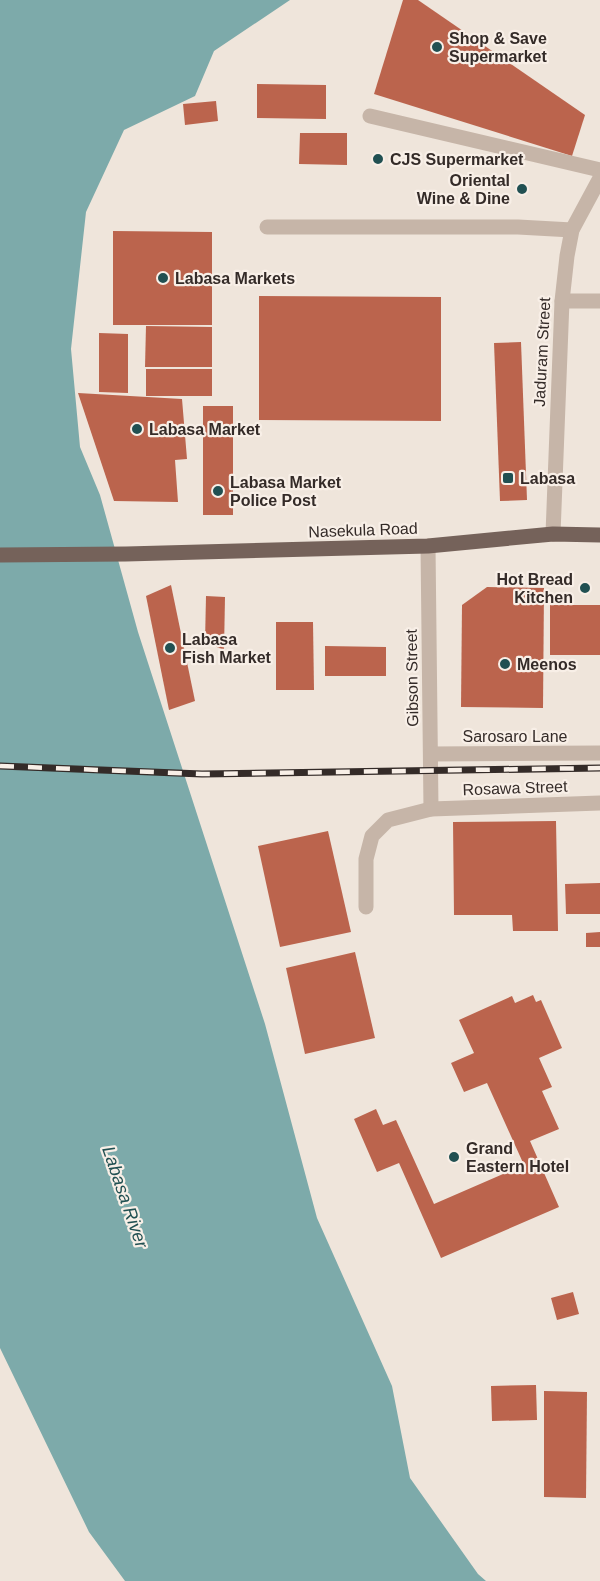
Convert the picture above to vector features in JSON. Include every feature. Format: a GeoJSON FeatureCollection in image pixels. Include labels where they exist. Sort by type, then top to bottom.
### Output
{"type":"FeatureCollection","features":[{"type":"Feature","properties":{"kind":"main road","name":"Nasekula Road"},"geometry":{"type":"LineString","coordinates":[[0,555],[428,546],[553,534],[600,535]]}},
{"type":"Feature","properties":{"kind":"street"},"geometry":{"type":"LineString","coordinates":[[370,116],[600,170]]}},
{"type":"Feature","properties":{"kind":"street","name":"Jaduram Street"},"geometry":{"type":"LineString","coordinates":[[553,534],[562,301],[567,256],[572,230],[600,178]]}},
{"type":"Feature","properties":{"kind":"street"},"geometry":{"type":"LineString","coordinates":[[267,227],[506,227],[572,230]]}},
{"type":"Feature","properties":{"kind":"street"},"geometry":{"type":"LineString","coordinates":[[562,301],[600,301]]}},
{"type":"Feature","properties":{"kind":"street","name":"Gibson Street"},"geometry":{"type":"LineString","coordinates":[[428,546],[431,809]]}},
{"type":"Feature","properties":{"kind":"street","name":"Sarosaro Lane"},"geometry":{"type":"LineString","coordinates":[[430,754],[600,753]]}},
{"type":"Feature","properties":{"kind":"street","name":"Rosawa Street"},"geometry":{"type":"LineString","coordinates":[[366,907],[366,859],[372,836],[388,820],[431,809],[600,803]]}},
{"type":"Feature","properties":{"kind":"water","name":"Labasa River"},"geometry":{"type":"Polygon","coordinates":[[[0,0],[290,0],[214,51],[195,96],[124,130],[86,212],[71,349],[80,447],[100,495],[138,632],[265,1024],[317,1218],[392,1386],[410,1478],[478,1574],[486,1581],[125,1581],[89,1532],[0,1348],[0,0]]]}},
{"type":"Feature","properties":{"kind":"building","name":"Shop & Save Supermarket"},"geometry":{"type":"Polygon","coordinates":[[[403,0],[418,0],[585,115],[572,156],[374,94],[403,0]]]}},
{"type":"Feature","properties":{"kind":"building"},"geometry":{"type":"Polygon","coordinates":[[[257,84],[326,85],[326,119],[257,118],[257,84]]]}},
{"type":"Feature","properties":{"kind":"building"},"geometry":{"type":"Polygon","coordinates":[[[216,101],[218,121],[185,125],[183,104],[216,101]]]}},
{"type":"Feature","properties":{"kind":"building"},"geometry":{"type":"Polygon","coordinates":[[[300,133],[347,133],[347,165],[299,164],[300,133]]]}},
{"type":"Feature","properties":{"kind":"building","name":"Labasa Markets"},"geometry":{"type":"Polygon","coordinates":[[[113,231],[212,232],[212,325],[113,325],[113,231]]]}},
{"type":"Feature","properties":{"kind":"building"},"geometry":{"type":"Polygon","coordinates":[[[259,296],[441,297],[441,421],[259,420],[259,296]]]}},
{"type":"Feature","properties":{"kind":"building"},"geometry":{"type":"Polygon","coordinates":[[[146,326],[212,327],[212,367],[145,367],[146,326]]]}},
{"type":"Feature","properties":{"kind":"building"},"geometry":{"type":"Polygon","coordinates":[[[99,333],[128,334],[128,393],[99,392],[99,333]]]}},
{"type":"Feature","properties":{"kind":"building"},"geometry":{"type":"Polygon","coordinates":[[[521,342],[527,500],[500,501],[494,343],[521,342]]]}},
{"type":"Feature","properties":{"kind":"building"},"geometry":{"type":"Polygon","coordinates":[[[146,369],[212,369],[212,396],[146,396],[146,369]]]}},
{"type":"Feature","properties":{"kind":"building","name":"Labasa Market"},"geometry":{"type":"Polygon","coordinates":[[[78,393],[182,399],[187,459],[175,460],[178,502],[114,501],[78,393]]]}},
{"type":"Feature","properties":{"kind":"building"},"geometry":{"type":"Polygon","coordinates":[[[203,406],[233,406],[233,515],[203,515],[203,406]]]}},
{"type":"Feature","properties":{"kind":"building","name":"Labasa Fish Market"},"geometry":{"type":"Polygon","coordinates":[[[171,585],[195,701],[169,710],[146,596],[171,585]]]}},
{"type":"Feature","properties":{"kind":"building"},"geometry":{"type":"Polygon","coordinates":[[[487,587],[544,588],[543,708],[461,707],[462,605],[487,587]]]}},
{"type":"Feature","properties":{"kind":"building","name":"Labasa Fish Market"},"geometry":{"type":"Polygon","coordinates":[[[206,596],[225,597],[224,650],[205,642],[206,596]]]}},
{"type":"Feature","properties":{"kind":"building"},"geometry":{"type":"Polygon","coordinates":[[[550,605],[600,605],[600,655],[550,655],[550,605]]]}},
{"type":"Feature","properties":{"kind":"building"},"geometry":{"type":"Polygon","coordinates":[[[276,622],[313,622],[314,690],[276,690],[276,622]]]}},
{"type":"Feature","properties":{"kind":"building"},"geometry":{"type":"Polygon","coordinates":[[[325,646],[386,647],[386,676],[325,676],[325,646]]]}},
{"type":"Feature","properties":{"kind":"building"},"geometry":{"type":"Polygon","coordinates":[[[556,821],[558,931],[513,931],[512,915],[454,915],[453,822],[556,821]]]}},
{"type":"Feature","properties":{"kind":"building"},"geometry":{"type":"Polygon","coordinates":[[[328,831],[351,932],[280,947],[258,846],[328,831]]]}},
{"type":"Feature","properties":{"kind":"building"},"geometry":{"type":"Polygon","coordinates":[[[600,883],[600,914],[566,914],[565,884],[600,883]]]}},
{"type":"Feature","properties":{"kind":"building"},"geometry":{"type":"Polygon","coordinates":[[[600,932],[600,947],[586,947],[586,933],[600,932]]]}},
{"type":"Feature","properties":{"kind":"building"},"geometry":{"type":"Polygon","coordinates":[[[355,952],[375,1038],[305,1054],[286,968],[355,952]]]}},
{"type":"Feature","properties":{"kind":"building"},"geometry":{"type":"Polygon","coordinates":[[[533,995],[536,1002],[541,1000],[562,1048],[539,1058],[552,1087],[542,1091],[559,1129],[530,1141],[559,1207],[441,1258],[399,1163],[377,1172],[354,1119],[376,1109],[383,1125],[396,1120],[434,1204],[524,1165],[487,1083],[464,1092],[451,1063],[474,1053],[459,1020],[512,996],[515,1003],[533,995]]]}},
{"type":"Feature","properties":{"kind":"building"},"geometry":{"type":"Polygon","coordinates":[[[573,1292],[579,1314],[557,1320],[551,1298],[573,1292]]]}},
{"type":"Feature","properties":{"kind":"building"},"geometry":{"type":"Polygon","coordinates":[[[536,1385],[537,1420],[492,1421],[491,1386],[536,1385]]]}},
{"type":"Feature","properties":{"kind":"building"},"geometry":{"type":"Polygon","coordinates":[[[544,1391],[587,1392],[586,1498],[544,1497],[544,1391]]]}},
{"type":"Feature","properties":{"kind":"railway"},"geometry":{"type":"LineString","coordinates":[[0,766],[202,774],[600,768]]}},
{"type":"Feature","properties":{"kind":"place","name":"Shop & Save Supermarket"},"geometry":{"type":"Point","coordinates":[437,47]}},
{"type":"Feature","properties":{"kind":"place","name":"CJS Supermarket"},"geometry":{"type":"Point","coordinates":[378,159]}},
{"type":"Feature","properties":{"kind":"place","name":"Oriental Wine & Dine"},"geometry":{"type":"Point","coordinates":[522,189]}},
{"type":"Feature","properties":{"kind":"place","name":"Labasa Markets"},"geometry":{"type":"Point","coordinates":[163,278]}},
{"type":"Feature","properties":{"kind":"place","name":"Labasa Market"},"geometry":{"type":"Point","coordinates":[137,429]}},
{"type":"Feature","properties":{"kind":"place","name":"Labasa"},"geometry":{"type":"Point","coordinates":[508,478]}},
{"type":"Feature","properties":{"kind":"place","name":"Labasa Market Police Post"},"geometry":{"type":"Point","coordinates":[218,491]}},
{"type":"Feature","properties":{"kind":"place","name":"Hot Bread Kitchen"},"geometry":{"type":"Point","coordinates":[585,588]}},
{"type":"Feature","properties":{"kind":"place","name":"Labasa Fish Market"},"geometry":{"type":"Point","coordinates":[170,648]}},
{"type":"Feature","properties":{"kind":"place","name":"Meenos"},"geometry":{"type":"Point","coordinates":[505,664]}},
{"type":"Feature","properties":{"kind":"place","name":"Grand Eastern Hotel"},"geometry":{"type":"Point","coordinates":[454,1157]}}]}
